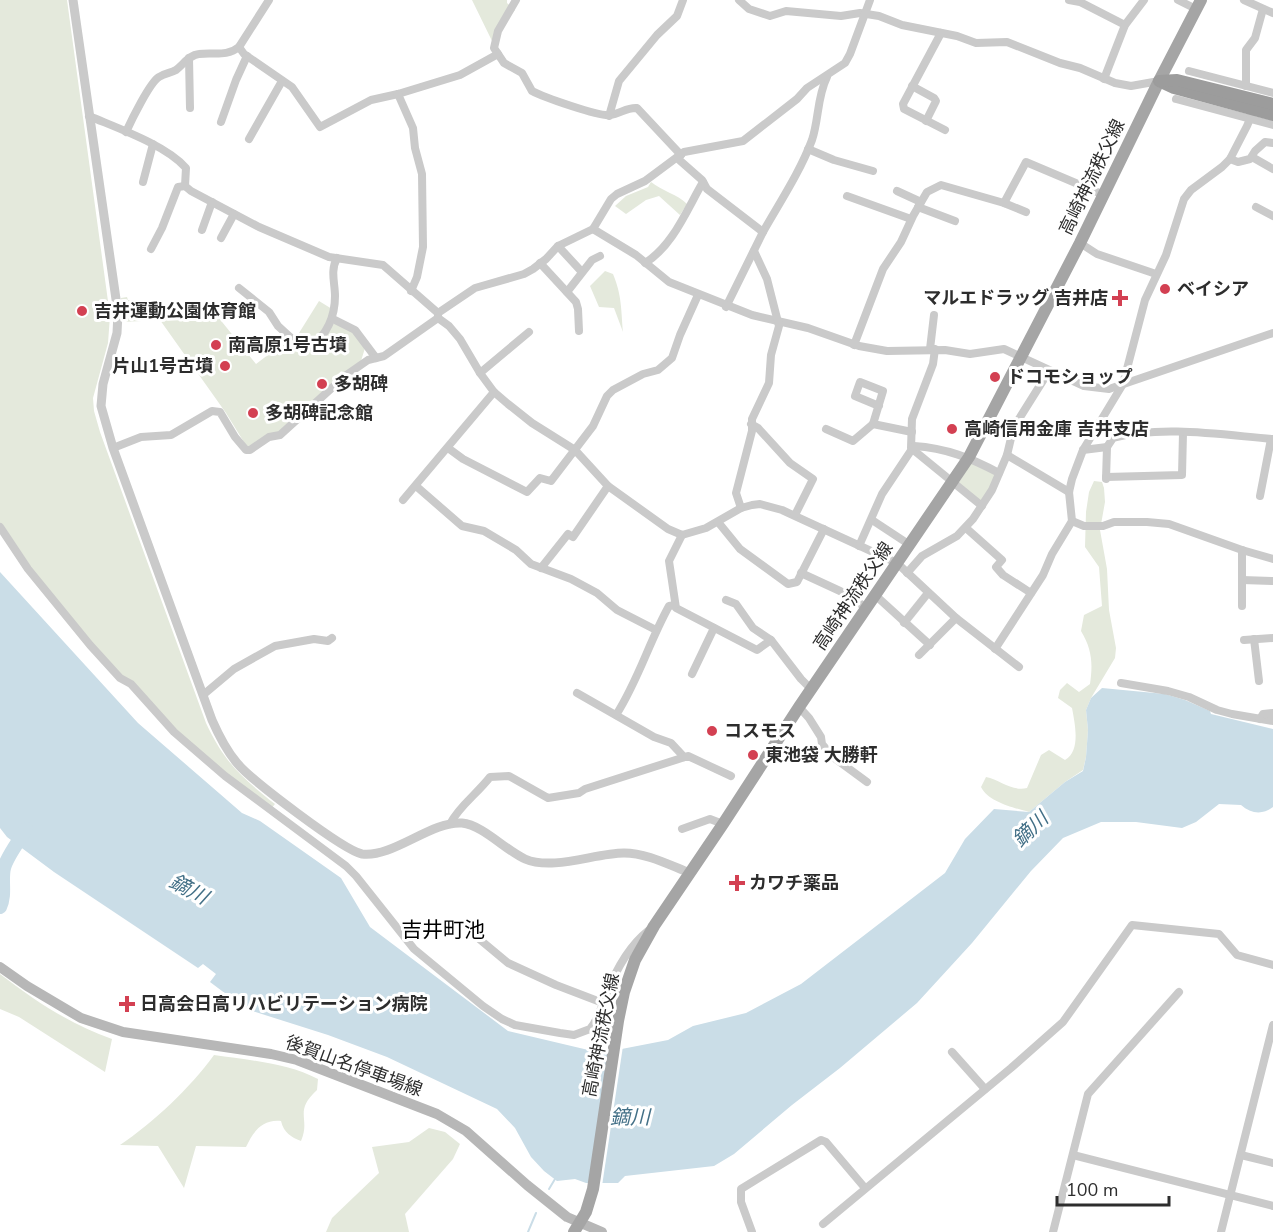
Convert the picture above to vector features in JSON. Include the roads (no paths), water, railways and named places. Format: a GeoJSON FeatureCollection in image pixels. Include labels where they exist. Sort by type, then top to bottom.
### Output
{"type":"FeatureCollection","features":[{"type":"Feature","properties":{"kind":"highway"},"geometry":{"type":"LineString","coordinates":[[1159,81],[1177,80],[1241,90],[1273,104]]}},
{"type":"Feature","properties":{"kind":"highway"},"geometry":{"type":"LineString","coordinates":[[1159,81],[1250,113],[1273,115]]}},
{"type":"Feature","properties":{"kind":"main road","name":"高崎神流秩父線"},"geometry":{"type":"LineString","coordinates":[[575,1229],[587,1209],[593,1189],[618,1021],[628,978],[654,926],[811,689],[969,457],[1080,243],[1199,4]]}},
{"type":"Feature","properties":{"kind":"main road","name":"後賀山名停車場線"},"geometry":{"type":"LineString","coordinates":[[0,967],[81,1018],[123,1032],[272,1054],[297,1060],[436,1114],[466,1131],[575,1229],[602,1232]]}},
{"type":"Feature","properties":{"kind":"street"},"geometry":{"type":"LineString","coordinates":[[74,0],[118,313],[117,333],[103,384],[101,406],[113,448],[219,736],[238,765],[340,844],[363,854],[384,851],[450,824],[464,823],[479,829],[526,859],[546,863],[626,853],[655,859],[690,873]]}},
{"type":"Feature","properties":{"kind":"street"},"geometry":{"type":"LineString","coordinates":[[126,132],[158,77],[175,71],[196,54],[220,54],[234,51],[239,47],[269,0]]}},
{"type":"Feature","properties":{"kind":"street"},"geometry":{"type":"LineString","coordinates":[[516,0],[498,31],[494,48],[504,63],[522,73],[532,91],[582,110],[609,116],[630,108],[642,111],[713,194],[763,232]]}},
{"type":"Feature","properties":{"kind":"street"},"geometry":{"type":"LineString","coordinates":[[609,116],[619,81],[657,35],[678,14],[683,0]]}},
{"type":"Feature","properties":{"kind":"street"},"geometry":{"type":"LineString","coordinates":[[739,0],[748,9],[770,16],[786,11],[841,16],[865,13],[902,25],[983,44],[1007,42],[1104,79],[1131,86],[1159,81]]}},
{"type":"Feature","properties":{"kind":"street"},"geometry":{"type":"LineString","coordinates":[[113,448],[141,437],[171,435],[217,410],[246,450],[250,450],[269,437],[280,435],[345,375],[368,360],[384,356],[475,288],[524,274],[546,259],[558,246],[592,229],[611,199],[617,194],[645,181],[690,149],[743,141],[797,99],[807,88],[845,63],[870,0]]}},
{"type":"Feature","properties":{"kind":"street"},"geometry":{"type":"LineString","coordinates":[[1069,0],[1080,2],[1125,25]]}},
{"type":"Feature","properties":{"kind":"street"},"geometry":{"type":"LineString","coordinates":[[1104,79],[1125,25],[1144,0]]}},
{"type":"Feature","properties":{"kind":"street"},"geometry":{"type":"LineString","coordinates":[[1178,0],[1199,4]]}},
{"type":"Feature","properties":{"kind":"street"},"geometry":{"type":"LineString","coordinates":[[1244,0],[1273,13]]}},
{"type":"Feature","properties":{"kind":"street"},"geometry":{"type":"LineString","coordinates":[[1241,90],[1246,50],[1255,38],[1263,9]]}},
{"type":"Feature","properties":{"kind":"street"},"geometry":{"type":"LineString","coordinates":[[941,33],[903,104],[904,109],[945,130]]}},
{"type":"Feature","properties":{"kind":"street"},"geometry":{"type":"LineString","coordinates":[[239,47],[247,56],[292,87],[320,127],[371,99],[398,94],[460,75],[498,54]]}},
{"type":"Feature","properties":{"kind":"street"},"geometry":{"type":"LineString","coordinates":[[221,122],[247,56]]}},
{"type":"Feature","properties":{"kind":"street"},"geometry":{"type":"LineString","coordinates":[[189,58],[190,108]]}},
{"type":"Feature","properties":{"kind":"street"},"geometry":{"type":"LineString","coordinates":[[1189,71],[1241,90],[1256,89],[1273,93]]}},
{"type":"Feature","properties":{"kind":"street"},"geometry":{"type":"LineString","coordinates":[[726,307],[808,149],[819,114],[820,92],[827,76]]}},
{"type":"Feature","properties":{"kind":"street"},"geometry":{"type":"LineString","coordinates":[[249,139],[282,81]]}},
{"type":"Feature","properties":{"kind":"street"},"geometry":{"type":"LineString","coordinates":[[912,86],[936,101],[926,121]]}},
{"type":"Feature","properties":{"kind":"street"},"geometry":{"type":"LineString","coordinates":[[1241,90],[1256,89]]}},
{"type":"Feature","properties":{"kind":"street"},"geometry":{"type":"LineString","coordinates":[[398,94],[413,128],[415,148],[422,174],[423,247],[417,277],[411,291]]}},
{"type":"Feature","properties":{"kind":"street"},"geometry":{"type":"LineString","coordinates":[[1176,99],[1250,113],[1273,125]]}},
{"type":"Feature","properties":{"kind":"street"},"geometry":{"type":"LineString","coordinates":[[995,649],[1043,575],[1052,554],[1072,521],[1069,492],[1083,450],[1123,384],[1145,300],[1166,255],[1184,199],[1191,190],[1230,159],[1250,113]]}},
{"type":"Feature","properties":{"kind":"street"},"geometry":{"type":"LineString","coordinates":[[89,116],[153,144],[182,163],[186,168],[185,186]]}},
{"type":"Feature","properties":{"kind":"street"},"geometry":{"type":"LineString","coordinates":[[1230,159],[1238,162],[1250,159],[1265,142],[1273,143]]}},
{"type":"Feature","properties":{"kind":"street"},"geometry":{"type":"LineString","coordinates":[[143,182],[153,144]]}},
{"type":"Feature","properties":{"kind":"street"},"geometry":{"type":"LineString","coordinates":[[808,149],[834,160],[873,171]]}},
{"type":"Feature","properties":{"kind":"street"},"geometry":{"type":"LineString","coordinates":[[1252,157],[1273,169]]}},
{"type":"Feature","properties":{"kind":"street"},"geometry":{"type":"LineString","coordinates":[[1004,203],[1026,162],[1104,195]]}},
{"type":"Feature","properties":{"kind":"street"},"geometry":{"type":"LineString","coordinates":[[645,263],[655,257],[673,234],[703,182]]}},
{"type":"Feature","properties":{"kind":"street"},"geometry":{"type":"LineString","coordinates":[[854,345],[884,269],[927,192],[941,185],[1004,203],[1026,212]]}},
{"type":"Feature","properties":{"kind":"street"},"geometry":{"type":"LineString","coordinates":[[151,249],[178,187],[185,186],[234,214],[329,257],[382,265],[460,339],[494,392],[519,414],[575,450],[608,486],[668,529],[682,535],[706,528],[741,508],[760,504],[795,515],[897,563],[956,618],[1019,667]]}},
{"type":"Feature","properties":{"kind":"street"},"geometry":{"type":"LineString","coordinates":[[897,191],[920,205],[955,221]]}},
{"type":"Feature","properties":{"kind":"street"},"geometry":{"type":"LineString","coordinates":[[847,196],[911,219]]}},
{"type":"Feature","properties":{"kind":"street"},"geometry":{"type":"LineString","coordinates":[[202,230],[212,202]]}},
{"type":"Feature","properties":{"kind":"street"},"geometry":{"type":"LineString","coordinates":[[1256,207],[1273,216]]}},
{"type":"Feature","properties":{"kind":"street"},"geometry":{"type":"LineString","coordinates":[[221,238],[234,214]]}},
{"type":"Feature","properties":{"kind":"street"},"geometry":{"type":"LineString","coordinates":[[592,229],[645,263],[669,282],[726,307],[808,328],[854,345],[887,351],[932,349],[970,354],[999,348],[1022,356],[1084,386],[1109,389],[1273,333]]}},
{"type":"Feature","properties":{"kind":"street"},"geometry":{"type":"LineString","coordinates":[[1080,243],[1097,254],[1156,274]]}},
{"type":"Feature","properties":{"kind":"street"},"geometry":{"type":"LineString","coordinates":[[558,246],[581,271]]}},
{"type":"Feature","properties":{"kind":"street"},"geometry":{"type":"LineString","coordinates":[[741,508],[736,493],[752,431],[751,424],[770,382],[770,360],[779,322],[767,279],[754,251]]}},
{"type":"Feature","properties":{"kind":"street"},"geometry":{"type":"LineString","coordinates":[[567,292],[581,271],[592,260],[600,256]]}},
{"type":"Feature","properties":{"kind":"street"},"geometry":{"type":"LineString","coordinates":[[239,288],[269,312],[278,326],[290,337],[307,347],[314,345],[333,319],[335,296],[332,273],[337,258]]}},
{"type":"Feature","properties":{"kind":"street"},"geometry":{"type":"LineString","coordinates":[[540,263],[576,302],[579,332]]}},
{"type":"Feature","properties":{"kind":"street"},"geometry":{"type":"LineString","coordinates":[[448,448],[464,459],[527,492],[540,478],[551,481],[593,426],[607,396],[613,390],[643,374],[658,370],[672,358],[698,296]]}},
{"type":"Feature","properties":{"kind":"street"},"geometry":{"type":"LineString","coordinates":[[859,546],[882,494],[911,448],[914,411],[933,364],[934,315]]}},
{"type":"Feature","properties":{"kind":"street"},"geometry":{"type":"LineString","coordinates":[[333,319],[355,330],[376,358]]}},
{"type":"Feature","properties":{"kind":"street"},"geometry":{"type":"LineString","coordinates":[[480,373],[529,332]]}},
{"type":"Feature","properties":{"kind":"street"},"geometry":{"type":"LineString","coordinates":[[907,573],[922,556],[957,536],[966,528],[982,506],[992,490],[1007,455],[1017,422],[1049,371]]}},
{"type":"Feature","properties":{"kind":"street"},"geometry":{"type":"LineString","coordinates":[[403,501],[494,392]]}},
{"type":"Feature","properties":{"kind":"street"},"geometry":{"type":"LineString","coordinates":[[826,429],[853,441],[873,424],[879,406]]}},
{"type":"Feature","properties":{"kind":"street"},"geometry":{"type":"LineString","coordinates":[[751,424],[758,428],[790,463],[813,479],[795,515]]}},
{"type":"Feature","properties":{"kind":"street"},"geometry":{"type":"LineString","coordinates":[[873,424],[912,432]]}},
{"type":"Feature","properties":{"kind":"street"},"geometry":{"type":"LineString","coordinates":[[1183,433],[1182,475],[1106,478],[1107,447],[1113,438],[1123,435],[1169,431],[1272,439],[1260,496]]}},
{"type":"Feature","properties":{"kind":"street"},"geometry":{"type":"LineString","coordinates":[[911,448],[914,446],[930,447],[969,457],[999,473]]}},
{"type":"Feature","properties":{"kind":"street"},"geometry":{"type":"LineString","coordinates":[[1083,450],[1107,447]]}},
{"type":"Feature","properties":{"kind":"street"},"geometry":{"type":"LineString","coordinates":[[911,448],[982,506]]}},
{"type":"Feature","properties":{"kind":"street"},"geometry":{"type":"LineString","coordinates":[[1007,455],[1069,492]]}},
{"type":"Feature","properties":{"kind":"street"},"geometry":{"type":"LineString","coordinates":[[416,486],[457,523],[467,529],[484,531],[516,550],[531,564],[571,579],[597,593],[617,610],[656,630]]}},
{"type":"Feature","properties":{"kind":"street"},"geometry":{"type":"LineString","coordinates":[[541,568],[568,534],[573,537],[608,486]]}},
{"type":"Feature","properties":{"kind":"street"},"geometry":{"type":"LineString","coordinates":[[872,520],[910,545]]}},
{"type":"Feature","properties":{"kind":"street"},"geometry":{"type":"LineString","coordinates":[[1072,521],[1084,526],[1103,526],[1114,522],[1169,524],[1273,559]]}},
{"type":"Feature","properties":{"kind":"street"},"geometry":{"type":"LineString","coordinates":[[718,522],[740,549],[783,582],[793,584],[797,582],[824,529]]}},
{"type":"Feature","properties":{"kind":"street"},"geometry":{"type":"LineString","coordinates":[[0,526],[28,569],[90,645],[120,678],[131,684],[174,732],[225,776],[346,866],[414,948],[502,1020],[515,1025],[574,1035],[585,1032],[593,1026],[627,954],[640,937],[654,926]]}},
{"type":"Feature","properties":{"kind":"street"},"geometry":{"type":"LineString","coordinates":[[966,528],[1002,560],[996,567],[1031,593]]}},
{"type":"Feature","properties":{"kind":"street"},"geometry":{"type":"LineString","coordinates":[[682,535],[669,561],[676,608],[757,650],[771,640]]}},
{"type":"Feature","properties":{"kind":"street"},"geometry":{"type":"LineString","coordinates":[[1242,550],[1242,606]]}},
{"type":"Feature","properties":{"kind":"street"},"geometry":{"type":"LineString","coordinates":[[801,573],[840,591],[867,608]]}},
{"type":"Feature","properties":{"kind":"street"},"geometry":{"type":"LineString","coordinates":[[1242,580],[1273,581]]}},
{"type":"Feature","properties":{"kind":"street"},"geometry":{"type":"LineString","coordinates":[[904,623],[928,593]]}},
{"type":"Feature","properties":{"kind":"street"},"geometry":{"type":"LineString","coordinates":[[875,595],[930,645]]}},
{"type":"Feature","properties":{"kind":"street"},"geometry":{"type":"LineString","coordinates":[[726,600],[736,604],[753,628],[771,640],[811,689]]}},
{"type":"Feature","properties":{"kind":"street"},"geometry":{"type":"LineString","coordinates":[[616,715],[627,698],[656,630],[669,606],[675,605]]}},
{"type":"Feature","properties":{"kind":"street"},"geometry":{"type":"LineString","coordinates":[[920,655],[956,618]]}},
{"type":"Feature","properties":{"kind":"street"},"geometry":{"type":"LineString","coordinates":[[692,674],[714,628]]}},
{"type":"Feature","properties":{"kind":"street"},"geometry":{"type":"LineString","coordinates":[[203,694],[234,669],[275,646],[314,639],[328,641],[332,638]]}},
{"type":"Feature","properties":{"kind":"street"},"geometry":{"type":"LineString","coordinates":[[1245,640],[1273,638]]}},
{"type":"Feature","properties":{"kind":"street"},"geometry":{"type":"LineString","coordinates":[[1254,639],[1259,681]]}},
{"type":"Feature","properties":{"kind":"street"},"geometry":{"type":"LineString","coordinates":[[1121,683],[1168,691],[1189,697],[1217,710],[1273,721]]}},
{"type":"Feature","properties":{"kind":"street"},"geometry":{"type":"LineString","coordinates":[[577,693],[654,737],[671,743],[684,757]]}},
{"type":"Feature","properties":{"kind":"street"},"geometry":{"type":"LineString","coordinates":[[799,707],[809,718],[821,737],[822,744],[833,757],[867,782]]}},
{"type":"Feature","properties":{"kind":"street"},"geometry":{"type":"LineString","coordinates":[[1260,719],[1263,714],[1273,713]]}},
{"type":"Feature","properties":{"kind":"street"},"geometry":{"type":"LineString","coordinates":[[450,824],[455,812],[477,793],[490,777],[509,776],[548,798],[557,798],[579,794],[585,789],[684,757],[693,758],[732,776]]}},
{"type":"Feature","properties":{"kind":"street"},"geometry":{"type":"LineString","coordinates":[[682,829],[710,819],[723,824]]}},
{"type":"Feature","properties":{"kind":"street"},"geometry":{"type":"LineString","coordinates":[[823,1224],[1063,1022],[1132,925],[1220,934],[1237,955],[1273,965]]}},
{"type":"Feature","properties":{"kind":"street"},"geometry":{"type":"LineString","coordinates":[[478,938],[508,963],[603,1003]]}},
{"type":"Feature","properties":{"kind":"street"},"geometry":{"type":"LineString","coordinates":[[1053,1232],[1088,1094],[1179,992]]}},
{"type":"Feature","properties":{"kind":"street"},"geometry":{"type":"LineString","coordinates":[[1221,1232],[1273,1025]]}},
{"type":"Feature","properties":{"kind":"street"},"geometry":{"type":"LineString","coordinates":[[952,1052],[986,1089]]}},
{"type":"Feature","properties":{"kind":"street"},"geometry":{"type":"LineString","coordinates":[[752,1232],[741,1202],[741,1189],[821,1140],[826,1142],[865,1188]]}},
{"type":"Feature","properties":{"kind":"street"},"geometry":{"type":"LineString","coordinates":[[1073,1155],[1273,1206]]}},
{"type":"Feature","properties":{"kind":"street"},"geometry":{"type":"LineString","coordinates":[[1241,1155],[1273,1163]]}},
{"type":"Feature","properties":{"kind":"water","name":"鏑川"},"geometry":{"type":"Polygon","coordinates":[[[0,572],[138,723],[242,813],[260,821],[341,878],[370,927],[508,1031],[601,1053],[668,1040],[693,1026],[746,1013],[801,984],[945,873],[965,839],[994,809],[1029,812],[1065,782],[1083,771],[1088,730],[1086,710],[1091,698],[1102,688],[1165,694],[1185,700],[1210,711],[1211,714],[1273,729],[1273,807],[1257,812],[1241,805],[1219,804],[1196,822],[1182,828],[1136,822],[1101,822],[1063,838],[1031,871],[972,943],[917,1003],[734,1154],[714,1166],[625,1176],[618,1183],[586,1183],[575,1179],[557,1181],[531,1157],[515,1128],[497,1109],[387,1057],[328,1035],[246,1009],[210,982],[216,974],[203,964],[198,968],[54,872],[7,837],[0,828],[0,572]]]}},
{"type":"Feature","properties":{"kind":"waterway"},"geometry":{"type":"LineString","coordinates":[[0,907],[3,898],[4,868],[26,829]]}},
{"type":"Feature","properties":{"kind":"waterway"},"geometry":{"type":"LineString","coordinates":[[549,1189],[555,1179]]}},
{"type":"Feature","properties":{"kind":"waterway"},"geometry":{"type":"LineString","coordinates":[[528,1232],[536,1213]]}},
{"type":"Feature","properties":{"kind":"place","name":"ベイシア"},"geometry":{"type":"Point","coordinates":[1165,289]}},
{"type":"Feature","properties":{"kind":"place","name":"マルエドラッグ 吉井店"},"geometry":{"type":"Point","coordinates":[1120,298]}},
{"type":"Feature","properties":{"kind":"place","name":"吉井運動公園体育館"},"geometry":{"type":"Point","coordinates":[82,311]}},
{"type":"Feature","properties":{"kind":"place","name":"南高原1号古墳"},"geometry":{"type":"Point","coordinates":[216,345]}},
{"type":"Feature","properties":{"kind":"place","name":"片山1号古墳"},"geometry":{"type":"Point","coordinates":[225,366]}},
{"type":"Feature","properties":{"kind":"place","name":"ドコモショップ"},"geometry":{"type":"Point","coordinates":[995,377]}},
{"type":"Feature","properties":{"kind":"place","name":"多胡碑"},"geometry":{"type":"Point","coordinates":[322,384]}},
{"type":"Feature","properties":{"kind":"place","name":"多胡碑記念館"},"geometry":{"type":"Point","coordinates":[253,413]}},
{"type":"Feature","properties":{"kind":"place","name":"高崎信用金庫 吉井支店"},"geometry":{"type":"Point","coordinates":[952,429]}},
{"type":"Feature","properties":{"kind":"place","name":"コスモス"},"geometry":{"type":"Point","coordinates":[712,731]}},
{"type":"Feature","properties":{"kind":"place","name":"東池袋 大勝軒"},"geometry":{"type":"Point","coordinates":[753,755]}},
{"type":"Feature","properties":{"kind":"place","name":"カワチ薬品"},"geometry":{"type":"Point","coordinates":[737,883]}},
{"type":"Feature","properties":{"kind":"place","name":"日高会日高リハビリテーション病院"},"geometry":{"type":"Point","coordinates":[127,1004]}},
{"type":"Feature","properties":{"kind":"district","name":"吉井町池"},"geometry":{"type":"Point","coordinates":[443,930]}}]}
